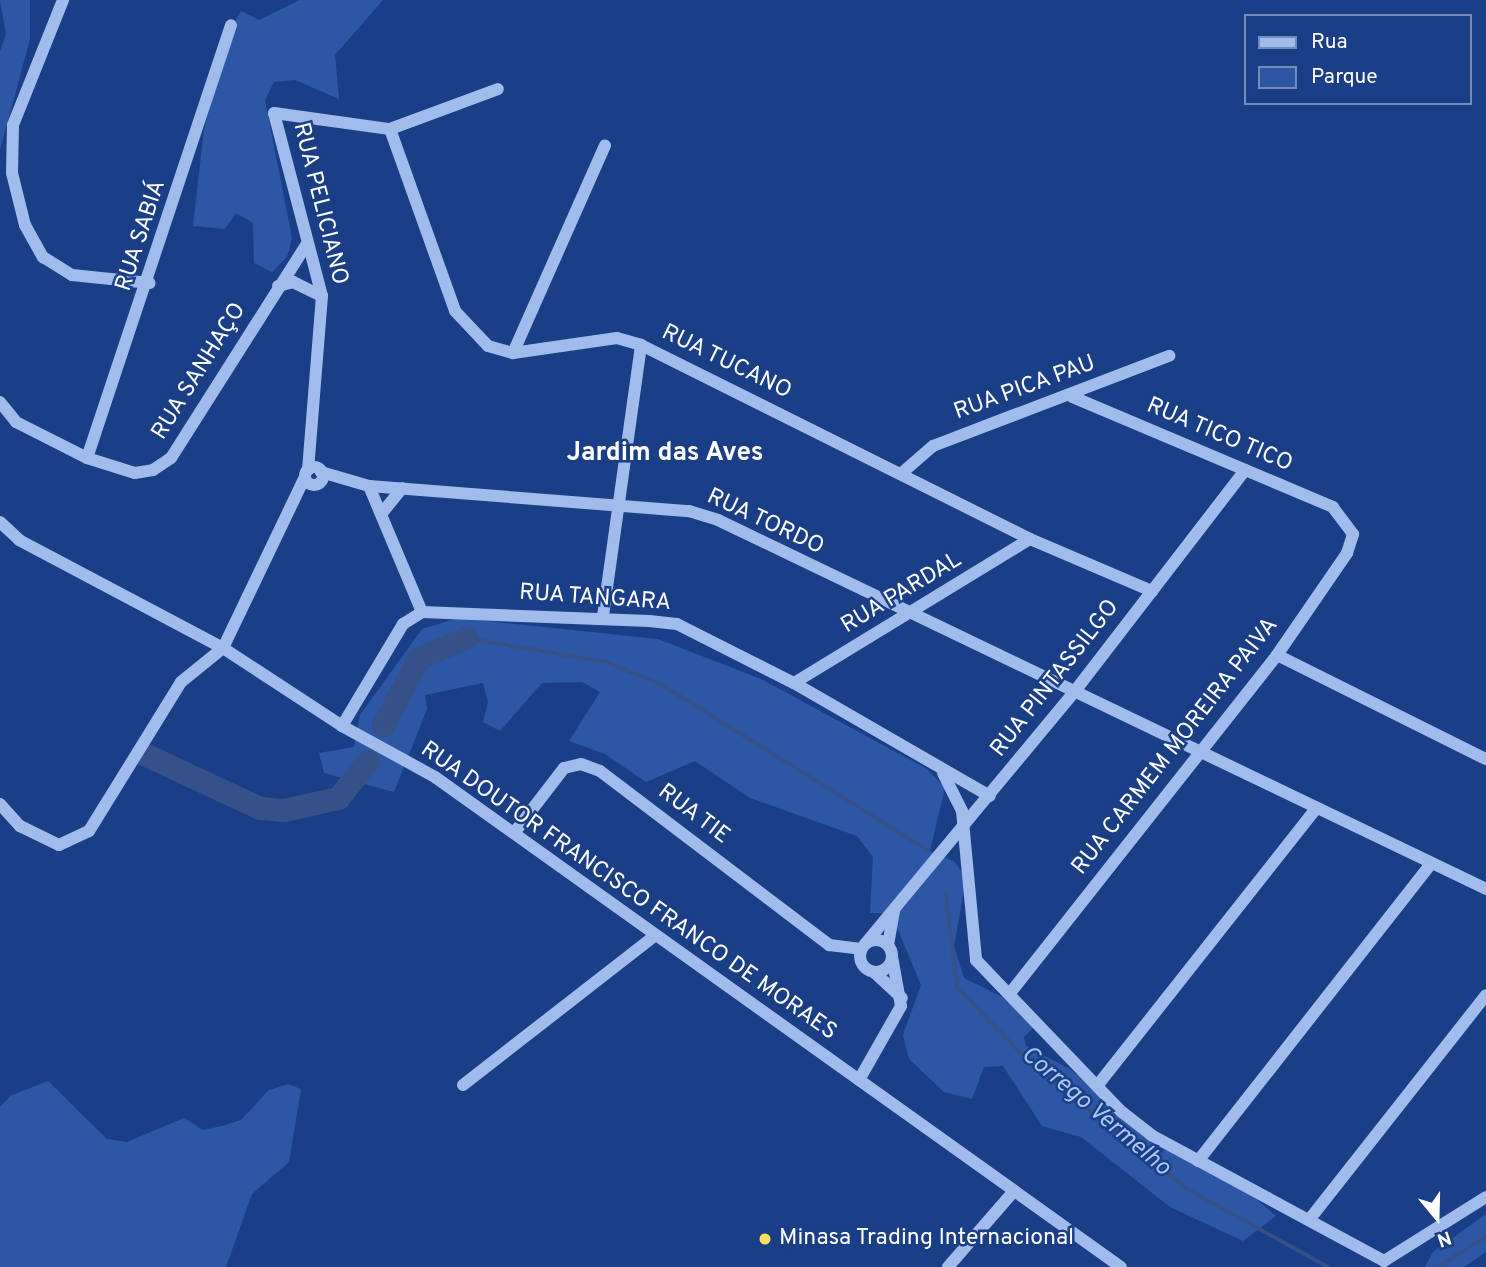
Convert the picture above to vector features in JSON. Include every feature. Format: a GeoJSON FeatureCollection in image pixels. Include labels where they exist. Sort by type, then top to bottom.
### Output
{"type":"FeatureCollection","features":[{"type":"Feature","properties":{"kind":"street"},"geometry":{"type":"LineString","coordinates":[[63,0],[13,125],[12,173],[25,225],[43,257],[72,275],[150,283]]}},
{"type":"Feature","properties":{"kind":"street","name":"RUA SABIÁ"},"geometry":{"type":"LineString","coordinates":[[87,458],[150,283],[231,25]]}},
{"type":"Feature","properties":{"kind":"street"},"geometry":{"type":"LineString","coordinates":[[390,129],[498,89]]}},
{"type":"Feature","properties":{"kind":"street","name":"RUA PELICIANO"},"geometry":{"type":"LineString","coordinates":[[313,476],[322,296],[306,245],[274,113],[390,129]]}},
{"type":"Feature","properties":{"kind":"street","name":"RUA TUCANO"},"geometry":{"type":"LineString","coordinates":[[390,129],[455,311],[488,346],[513,352],[617,338],[641,345],[903,472],[1030,540],[1152,591]]}},
{"type":"Feature","properties":{"kind":"street"},"geometry":{"type":"LineString","coordinates":[[513,352],[605,145]]}},
{"type":"Feature","properties":{"kind":"street","name":"RUA SANHAÇO"},"geometry":{"type":"LineString","coordinates":[[0,402],[16,422],[87,458],[135,473],[170,458],[306,245]]}},
{"type":"Feature","properties":{"kind":"street"},"geometry":{"type":"LineString","coordinates":[[278,286],[306,285],[322,296]]}},
{"type":"Feature","properties":{"kind":"street"},"geometry":{"type":"LineString","coordinates":[[603,616],[615,507],[641,345]]}},
{"type":"Feature","properties":{"kind":"street","name":"RUA PICA PAU"},"geometry":{"type":"LineString","coordinates":[[903,472],[933,446],[1072,397],[1169,356]]}},
{"type":"Feature","properties":{"kind":"street","name":"RUA TICO TICO"},"geometry":{"type":"LineString","coordinates":[[1072,397],[1333,508],[1346,519]]}},
{"type":"Feature","properties":{"kind":"street","name":"RUA PINTASSILGO"},"geometry":{"type":"LineString","coordinates":[[863,946],[946,851],[1075,691],[1245,470]]}},
{"type":"Feature","properties":{"kind":"street"},"geometry":{"type":"LineString","coordinates":[[0,804],[20,826],[59,845],[89,831],[181,682],[223,648],[296,494],[313,476],[369,486],[422,612],[403,624],[342,726]]}},
{"type":"Feature","properties":{"kind":"street"},"geometry":{"type":"LineString","coordinates":[[349,483],[388,535]]}},
{"type":"Feature","properties":{"kind":"street","name":"RUA TORDO"},"geometry":{"type":"LineString","coordinates":[[369,486],[689,511],[718,520],[909,616],[1075,691],[1314,811],[1486,888]]}},
{"type":"Feature","properties":{"kind":"street"},"geometry":{"type":"LineString","coordinates":[[382,513],[402,488]]}},
{"type":"Feature","properties":{"kind":"street","name":"RUA CARMEM MOREIRA PAIVA"},"geometry":{"type":"LineString","coordinates":[[1011,992],[1277,655],[1347,553],[1353,534],[1346,519]]}},
{"type":"Feature","properties":{"kind":"street","name":"RUA DOUTOR FRANCISCO FRANCO DE MORAES"},"geometry":{"type":"LineString","coordinates":[[0,522],[19,540],[223,648],[342,726],[435,777],[1121,1267]]}},
{"type":"Feature","properties":{"kind":"street","name":"RUA PARDAL"},"geometry":{"type":"LineString","coordinates":[[794,682],[909,616],[1030,540]]}},
{"type":"Feature","properties":{"kind":"street","name":"RUA TANGARA"},"geometry":{"type":"LineString","coordinates":[[422,612],[603,616],[677,624],[794,682],[943,773],[989,796]]}},
{"type":"Feature","properties":{"kind":"street"},"geometry":{"type":"LineString","coordinates":[[1277,655],[1486,759]]}},
{"type":"Feature","properties":{"kind":"street","name":"RUA TIE"},"geometry":{"type":"LineString","coordinates":[[514,833],[564,768],[581,764],[600,771],[829,945],[863,946],[890,951]]}},
{"type":"Feature","properties":{"kind":"street"},"geometry":{"type":"LineString","coordinates":[[943,773],[964,827],[976,960],[1011,992],[1097,1086],[1151,1135],[1384,1261],[1486,1197]]}},
{"type":"Feature","properties":{"kind":"street"},"geometry":{"type":"LineString","coordinates":[[1097,1086],[1314,811]]}},
{"type":"Feature","properties":{"kind":"street"},"geometry":{"type":"LineString","coordinates":[[946,851],[969,867]]}},
{"type":"Feature","properties":{"kind":"street"},"geometry":{"type":"LineString","coordinates":[[1198,1161],[1430,864]]}},
{"type":"Feature","properties":{"kind":"street"},"geometry":{"type":"LineString","coordinates":[[859,1080],[902,998],[890,951],[894,909]]}},
{"type":"Feature","properties":{"kind":"street"},"geometry":{"type":"LineString","coordinates":[[463,1085],[656,934]]}},
{"type":"Feature","properties":{"kind":"street"},"geometry":{"type":"LineString","coordinates":[[863,946],[860,961],[902,998]]}},
{"type":"Feature","properties":{"kind":"street"},"geometry":{"type":"LineString","coordinates":[[874,972],[890,951]]}},
{"type":"Feature","properties":{"kind":"street"},"geometry":{"type":"LineString","coordinates":[[1309,1220],[1486,995]]}},
{"type":"Feature","properties":{"kind":"street"},"geometry":{"type":"LineString","coordinates":[[1474,1011],[1486,1020]]}},
{"type":"Feature","properties":{"kind":"street"},"geometry":{"type":"LineString","coordinates":[[948,1267],[1014,1191]]}},
{"type":"Feature","properties":{"kind":"green space"},"geometry":{"type":"Polygon","coordinates":[[[0,0],[30,0],[30,39],[0,150],[0,51],[6,34],[0,0]]]}},
{"type":"Feature","properties":{"kind":"green space"},"geometry":{"type":"Polygon","coordinates":[[[300,0],[383,0],[335,55],[339,99],[295,80],[274,82],[265,100],[292,238],[287,257],[272,272],[254,263],[253,223],[236,213],[225,229],[193,226],[204,129],[231,28],[241,11],[259,20],[300,0]]]}},
{"type":"Feature","properties":{"kind":"green space"},"geometry":{"type":"Polygon","coordinates":[[[458,618],[658,639],[761,679],[927,769],[945,788],[930,851],[955,862],[966,879],[954,946],[964,978],[1032,1012],[1039,1022],[1024,1037],[1026,1046],[1070,1069],[1146,1135],[1228,1175],[1276,1216],[1243,1241],[1170,1207],[1081,1137],[1042,1126],[1003,1066],[984,1067],[972,1099],[944,1092],[909,1059],[903,1035],[921,985],[891,913],[870,913],[873,857],[857,836],[750,798],[695,761],[646,782],[605,754],[569,741],[600,692],[582,682],[542,683],[500,731],[483,722],[488,702],[483,683],[425,695],[427,709],[394,792],[324,773],[319,753],[354,747],[360,715],[422,629],[458,618]]]}},
{"type":"Feature","properties":{"kind":"green space"},"geometry":{"type":"Polygon","coordinates":[[[48,1081],[107,1139],[127,1142],[184,1118],[203,1130],[222,1126],[241,1120],[269,1090],[288,1084],[301,1089],[289,1162],[252,1194],[226,1267],[0,1267],[0,1107],[10,1096],[48,1081]]]}},
{"type":"Feature","properties":{"kind":"green space"},"geometry":{"type":"Polygon","coordinates":[[[1486,1214],[1486,1252],[1464,1267],[1425,1267],[1433,1252],[1486,1214]]]}},
{"type":"Feature","properties":{"kind":"waterway","name":"Corrego Vermelho"},"geometry":{"type":"LineString","coordinates":[[466,638],[606,662],[661,684],[928,850]]}},
{"type":"Feature","properties":{"kind":"waterway"},"geometry":{"type":"LineString","coordinates":[[383,725],[419,658],[466,638]]}},
{"type":"Feature","properties":{"kind":"waterway"},"geometry":{"type":"LineString","coordinates":[[144,754],[260,808],[284,810],[338,798],[368,761]]}},
{"type":"Feature","properties":{"kind":"waterway","name":"Corrego Vermelho"},"geometry":{"type":"LineString","coordinates":[[946,893],[958,988],[1033,1065],[1188,1189],[1328,1267]]}},
{"type":"Feature","properties":{"kind":"waterway","name":"Corrego Vermelho"},"geometry":{"type":"LineString","coordinates":[[1438,1267],[1486,1237]]}},
{"type":"Feature","properties":{"kind":"place","name":"Minasa Trading Internacional"},"geometry":{"type":"Point","coordinates":[765,1239]}},
{"type":"Feature","properties":{"kind":"district","name":"Jardim das Aves"},"geometry":{"type":"Point","coordinates":[665,454]}}]}
